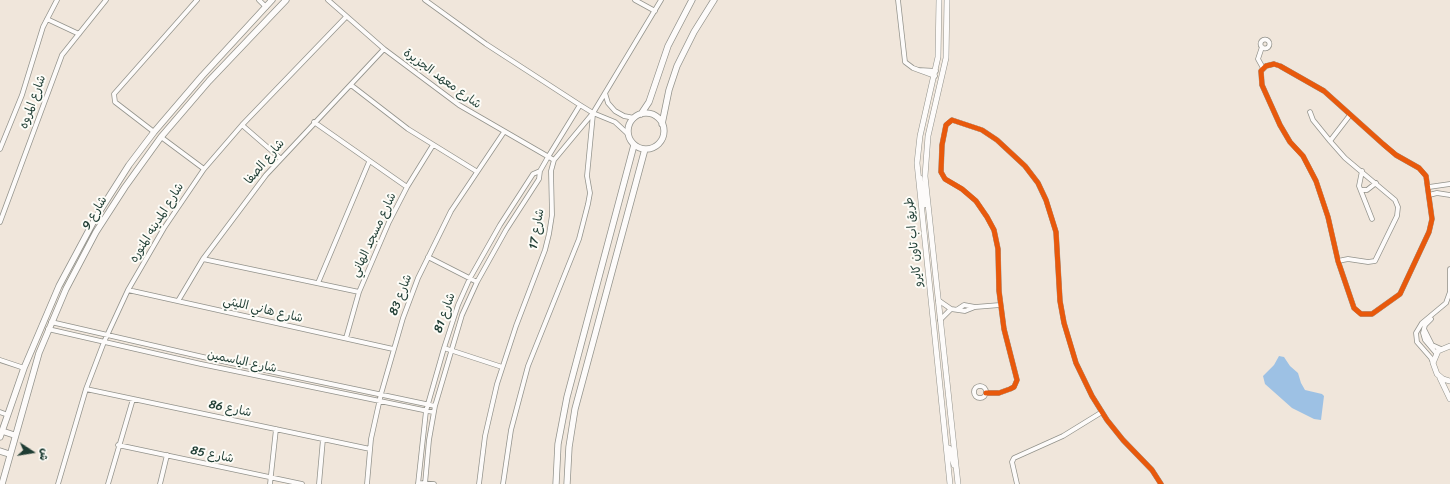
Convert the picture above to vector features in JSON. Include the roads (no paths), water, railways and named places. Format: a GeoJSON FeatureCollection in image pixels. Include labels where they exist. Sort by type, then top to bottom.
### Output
{"type":"FeatureCollection","features":[{"type":"Feature","properties":{"kind":"main road","name":"شارع 9"},"geometry":{"type":"LineString","coordinates":[[1,434],[24,368],[59,286],[88,229],[118,182],[154,132],[202,76],[272,0]]}},
{"type":"Feature","properties":{"kind":"main road","name":"شارع 9"},"geometry":{"type":"LineString","coordinates":[[2,484],[14,436],[39,353],[51,322],[75,270],[96,232],[128,181],[161,137],[209,81],[286,0]]}},
{"type":"Feature","properties":{"kind":"main road"},"geometry":{"type":"LineString","coordinates":[[692,0],[668,46],[649,102],[641,114],[634,118],[628,128],[628,134],[634,145],[645,149],[653,148],[659,143],[663,132],[662,124],[669,90],[677,66],[694,32],[714,0]]}},
{"type":"Feature","properties":{"kind":"main road"},"geometry":{"type":"LineString","coordinates":[[641,114],[653,115],[662,124]]}},
{"type":"Feature","properties":{"kind":"main road"},"geometry":{"type":"LineString","coordinates":[[556,484],[558,444],[567,397],[634,145]]}},
{"type":"Feature","properties":{"kind":"main road"},"geometry":{"type":"LineString","coordinates":[[567,484],[568,447],[575,409],[645,149]]}},
{"type":"Feature","properties":{"kind":"main road"},"geometry":{"type":"LineString","coordinates":[[1,434],[14,436]]}},
{"type":"Feature","properties":{"kind":"main road"},"geometry":{"type":"LineString","coordinates":[[0,451],[10,454]]}},
{"type":"Feature","properties":{"kind":"street"},"geometry":{"type":"LineString","coordinates":[[0,149],[18,106],[47,19],[58,0]]}},
{"type":"Feature","properties":{"kind":"street","name":"شارع المروه"},"geometry":{"type":"LineString","coordinates":[[0,222],[58,62],[106,0]]}},
{"type":"Feature","properties":{"kind":"street"},"geometry":{"type":"LineString","coordinates":[[154,132],[114,102],[114,94],[197,0]]}},
{"type":"Feature","properties":{"kind":"street"},"geometry":{"type":"LineString","coordinates":[[259,0],[266,6]]}},
{"type":"Feature","properties":{"kind":"street","name":"شارع معهد الجزيرة"},"geometry":{"type":"LineString","coordinates":[[328,0],[384,49],[459,105],[554,160]]}},
{"type":"Feature","properties":{"kind":"street"},"geometry":{"type":"LineString","coordinates":[[425,0],[486,44],[593,114],[610,119],[628,134]]}},
{"type":"Feature","properties":{"kind":"street"},"geometry":{"type":"LineString","coordinates":[[635,0],[655,11]]}},
{"type":"Feature","properties":{"kind":"street"},"geometry":{"type":"LineString","coordinates":[[554,160],[593,114],[661,0]]}},
{"type":"Feature","properties":{"kind":"street"},"geometry":{"type":"LineString","coordinates":[[898,0],[906,62],[913,68],[936,73]]}},
{"type":"Feature","properties":{"kind":"street","name":"طريق اب تاون كايرو"},"geometry":{"type":"LineString","coordinates":[[939,0],[940,35],[936,73],[918,148],[917,163],[938,383],[950,484]]}},
{"type":"Feature","properties":{"kind":"street","name":"طريق اب تاون كايرو"},"geometry":{"type":"LineString","coordinates":[[947,0],[946,58],[928,136],[925,162],[933,258],[958,484]]}},
{"type":"Feature","properties":{"kind":"street","name":"شارع المدينه المنوره"},"geometry":{"type":"LineString","coordinates":[[58,484],[86,388],[104,342],[128,290],[164,228],[204,169],[242,125],[346,17]]}},
{"type":"Feature","properties":{"kind":"street"},"geometry":{"type":"LineString","coordinates":[[47,19],[79,34]]}},
{"type":"Feature","properties":{"kind":"street"},"geometry":{"type":"LineString","coordinates":[[1262,47],[1258,60],[1263,68]]}},
{"type":"Feature","properties":{"kind":"street","name":"شارع الصفا"},"geometry":{"type":"LineString","coordinates":[[178,301],[203,259],[280,158],[384,49]]}},
{"type":"Feature","properties":{"kind":"street"},"geometry":{"type":"LineString","coordinates":[[1274,64],[1280,66],[1324,91],[1350,115],[1396,155],[1423,172],[1426,176],[1429,187],[1432,219],[1429,232],[1400,294],[1381,309],[1372,314],[1366,315],[1357,312],[1354,308],[1338,261],[1328,217],[1316,181],[1303,156],[1290,142],[1280,125],[1260,80],[1260,75],[1263,68],[1274,64]]}},
{"type":"Feature","properties":{"kind":"street"},"geometry":{"type":"LineString","coordinates":[[351,85],[408,129],[476,171]]}},
{"type":"Feature","properties":{"kind":"street"},"geometry":{"type":"LineString","coordinates":[[605,93],[608,103],[615,111],[624,116],[634,118]]}},
{"type":"Feature","properties":{"kind":"street","name":"شارع 81"},"geometry":{"type":"LineString","coordinates":[[425,484],[433,412],[462,315],[477,282],[506,230],[539,179],[540,171],[580,105]]}},
{"type":"Feature","properties":{"kind":"street"},"geometry":{"type":"LineString","coordinates":[[1310,112],[1313,120],[1345,158],[1395,200],[1398,207],[1397,216],[1377,258],[1372,262],[1348,259],[1338,261]]}},
{"type":"Feature","properties":{"kind":"street"},"geometry":{"type":"LineString","coordinates":[[503,484],[511,430],[528,366],[579,239],[588,204],[590,193],[587,176],[593,114]]}},
{"type":"Feature","properties":{"kind":"street"},"geometry":{"type":"LineString","coordinates":[[1330,141],[1350,115]]}},
{"type":"Feature","properties":{"kind":"street"},"geometry":{"type":"LineString","coordinates":[[925,116],[932,118]]}},
{"type":"Feature","properties":{"kind":"street"},"geometry":{"type":"LineString","coordinates":[[986,393],[1000,393],[1010,389],[1014,387],[1017,380],[1004,329],[1000,305],[998,249],[993,228],[976,201],[962,189],[945,179],[941,172],[942,145],[946,126],[952,120],[982,130],[1013,152],[1025,166],[1046,200],[1057,237],[1060,294],[1064,323],[1076,363],[1088,390],[1102,412],[1119,436],[1148,465],[1161,484]]}},
{"type":"Feature","properties":{"kind":"street"},"geometry":{"type":"LineString","coordinates":[[314,122],[407,187]]}},
{"type":"Feature","properties":{"kind":"street"},"geometry":{"type":"LineString","coordinates":[[242,125],[280,158]]}},
{"type":"Feature","properties":{"kind":"street","name":"شارع 83"},"geometry":{"type":"LineString","coordinates":[[367,484],[370,449],[379,401],[403,318],[428,257],[451,211],[476,171],[504,132]]}},
{"type":"Feature","properties":{"kind":"street"},"geometry":{"type":"LineString","coordinates":[[161,137],[204,169]]}},
{"type":"Feature","properties":{"kind":"street","name":"شارع مسجد الهاني"},"geometry":{"type":"LineString","coordinates":[[346,338],[359,292],[389,222],[407,187],[433,145]]}},
{"type":"Feature","properties":{"kind":"street","name":"شارع 17"},"geometry":{"type":"LineString","coordinates":[[479,484],[488,418],[502,367],[546,245],[552,215],[551,177],[554,160]]}},
{"type":"Feature","properties":{"kind":"street"},"geometry":{"type":"LineString","coordinates":[[318,283],[370,162]]}},
{"type":"Feature","properties":{"kind":"street"},"geometry":{"type":"LineString","coordinates":[[917,163],[924,206],[926,208],[928,206]]}},
{"type":"Feature","properties":{"kind":"street","name":"شارع 81"},"geometry":{"type":"LineString","coordinates":[[418,483],[426,411],[458,305],[470,278],[516,199],[533,174],[540,171]]}},
{"type":"Feature","properties":{"kind":"street"},"geometry":{"type":"LineString","coordinates":[[1362,171],[1359,186],[1362,190],[1372,219]]}},
{"type":"Feature","properties":{"kind":"street"},"geometry":{"type":"LineString","coordinates":[[1362,190],[1367,190],[1376,183]]}},
{"type":"Feature","properties":{"kind":"street"},"geometry":{"type":"LineString","coordinates":[[1429,187],[1448,185],[1448,194],[1437,193],[1430,195]]}},
{"type":"Feature","properties":{"kind":"street"},"geometry":{"type":"LineString","coordinates":[[923,237],[924,235],[927,236],[929,250],[933,258]]}},
{"type":"Feature","properties":{"kind":"street"},"geometry":{"type":"LineString","coordinates":[[428,257],[477,282]]}},
{"type":"Feature","properties":{"kind":"street"},"geometry":{"type":"LineString","coordinates":[[203,259],[359,292]]}},
{"type":"Feature","properties":{"kind":"street"},"geometry":{"type":"LineString","coordinates":[[1450,269],[1450,292],[1446,303],[1422,323],[1418,329],[1417,342],[1431,358],[1435,371],[1440,377],[1450,399]]}},
{"type":"Feature","properties":{"kind":"street","name":"شارع هاني الليثي"},"geometry":{"type":"LineString","coordinates":[[128,290],[393,349]]}},
{"type":"Feature","properties":{"kind":"street"},"geometry":{"type":"LineString","coordinates":[[938,300],[951,309]]}},
{"type":"Feature","properties":{"kind":"street"},"geometry":{"type":"LineString","coordinates":[[1436,354],[1429,344],[1424,329],[1426,324],[1444,310],[1450,301]]}},
{"type":"Feature","properties":{"kind":"street"},"geometry":{"type":"LineString","coordinates":[[940,320],[951,309],[958,308],[965,311],[975,307],[1000,305]]}},
{"type":"Feature","properties":{"kind":"street","name":"شارع الياسمين"},"geometry":{"type":"LineString","coordinates":[[51,322],[202,357],[435,406]]}},
{"type":"Feature","properties":{"kind":"street","name":"شارع الياسمين"},"geometry":{"type":"LineString","coordinates":[[48,329],[201,364],[433,412]]}},
{"type":"Feature","properties":{"kind":"street"},"geometry":{"type":"LineString","coordinates":[[1418,329],[1424,329]]}},
{"type":"Feature","properties":{"kind":"street"},"geometry":{"type":"LineString","coordinates":[[1429,344],[1441,349]]}},
{"type":"Feature","properties":{"kind":"street"},"geometry":{"type":"LineString","coordinates":[[1433,363],[1436,354],[1441,349],[1450,346]]}},
{"type":"Feature","properties":{"kind":"street"},"geometry":{"type":"LineString","coordinates":[[444,348],[502,367]]}},
{"type":"Feature","properties":{"kind":"street"},"geometry":{"type":"LineString","coordinates":[[201,364],[202,357]]}},
{"type":"Feature","properties":{"kind":"street"},"geometry":{"type":"LineString","coordinates":[[0,360],[24,368]]}},
{"type":"Feature","properties":{"kind":"street"},"geometry":{"type":"LineString","coordinates":[[217,367],[219,360]]}},
{"type":"Feature","properties":{"kind":"street"},"geometry":{"type":"LineString","coordinates":[[1440,377],[1450,381]]}},
{"type":"Feature","properties":{"kind":"street"},"geometry":{"type":"LineString","coordinates":[[305,386],[307,378]]}},
{"type":"Feature","properties":{"kind":"street"},"geometry":{"type":"LineString","coordinates":[[938,383],[942,392],[945,408],[947,409],[949,407]]}},
{"type":"Feature","properties":{"kind":"street","name":"شارع 86"},"geometry":{"type":"LineString","coordinates":[[86,388],[370,449]]}},
{"type":"Feature","properties":{"kind":"street"},"geometry":{"type":"LineString","coordinates":[[108,484],[118,445],[133,399]]}},
{"type":"Feature","properties":{"kind":"street"},"geometry":{"type":"LineString","coordinates":[[0,412],[8,415]]}},
{"type":"Feature","properties":{"kind":"street"},"geometry":{"type":"LineString","coordinates":[[1017,484],[1012,462],[1014,458],[1053,442],[1102,412]]}},
{"type":"Feature","properties":{"kind":"street"},"geometry":{"type":"LineString","coordinates":[[270,484],[276,429]]}},
{"type":"Feature","properties":{"kind":"street"},"geometry":{"type":"LineString","coordinates":[[319,484],[323,439]]}},
{"type":"Feature","properties":{"kind":"street","name":"شارع 85"},"geometry":{"type":"LineString","coordinates":[[118,445],[302,484]]}},
{"type":"Feature","properties":{"kind":"street"},"geometry":{"type":"LineString","coordinates":[[946,447],[948,448],[951,459],[956,468]]}},
{"type":"Feature","properties":{"kind":"street"},"geometry":{"type":"LineString","coordinates":[[160,484],[167,455]]}},
{"type":"Feature","properties":{"kind":"street"},"geometry":{"type":"LineString","coordinates":[[418,483],[434,484]]}},
{"type":"Feature","properties":{"kind":"water"},"geometry":{"type":"Polygon","coordinates":[[[1279,356],[1284,357],[1290,366],[1298,373],[1305,390],[1322,394],[1324,396],[1321,420],[1314,419],[1292,408],[1265,384],[1263,376],[1274,365],[1279,356]]]}}]}
